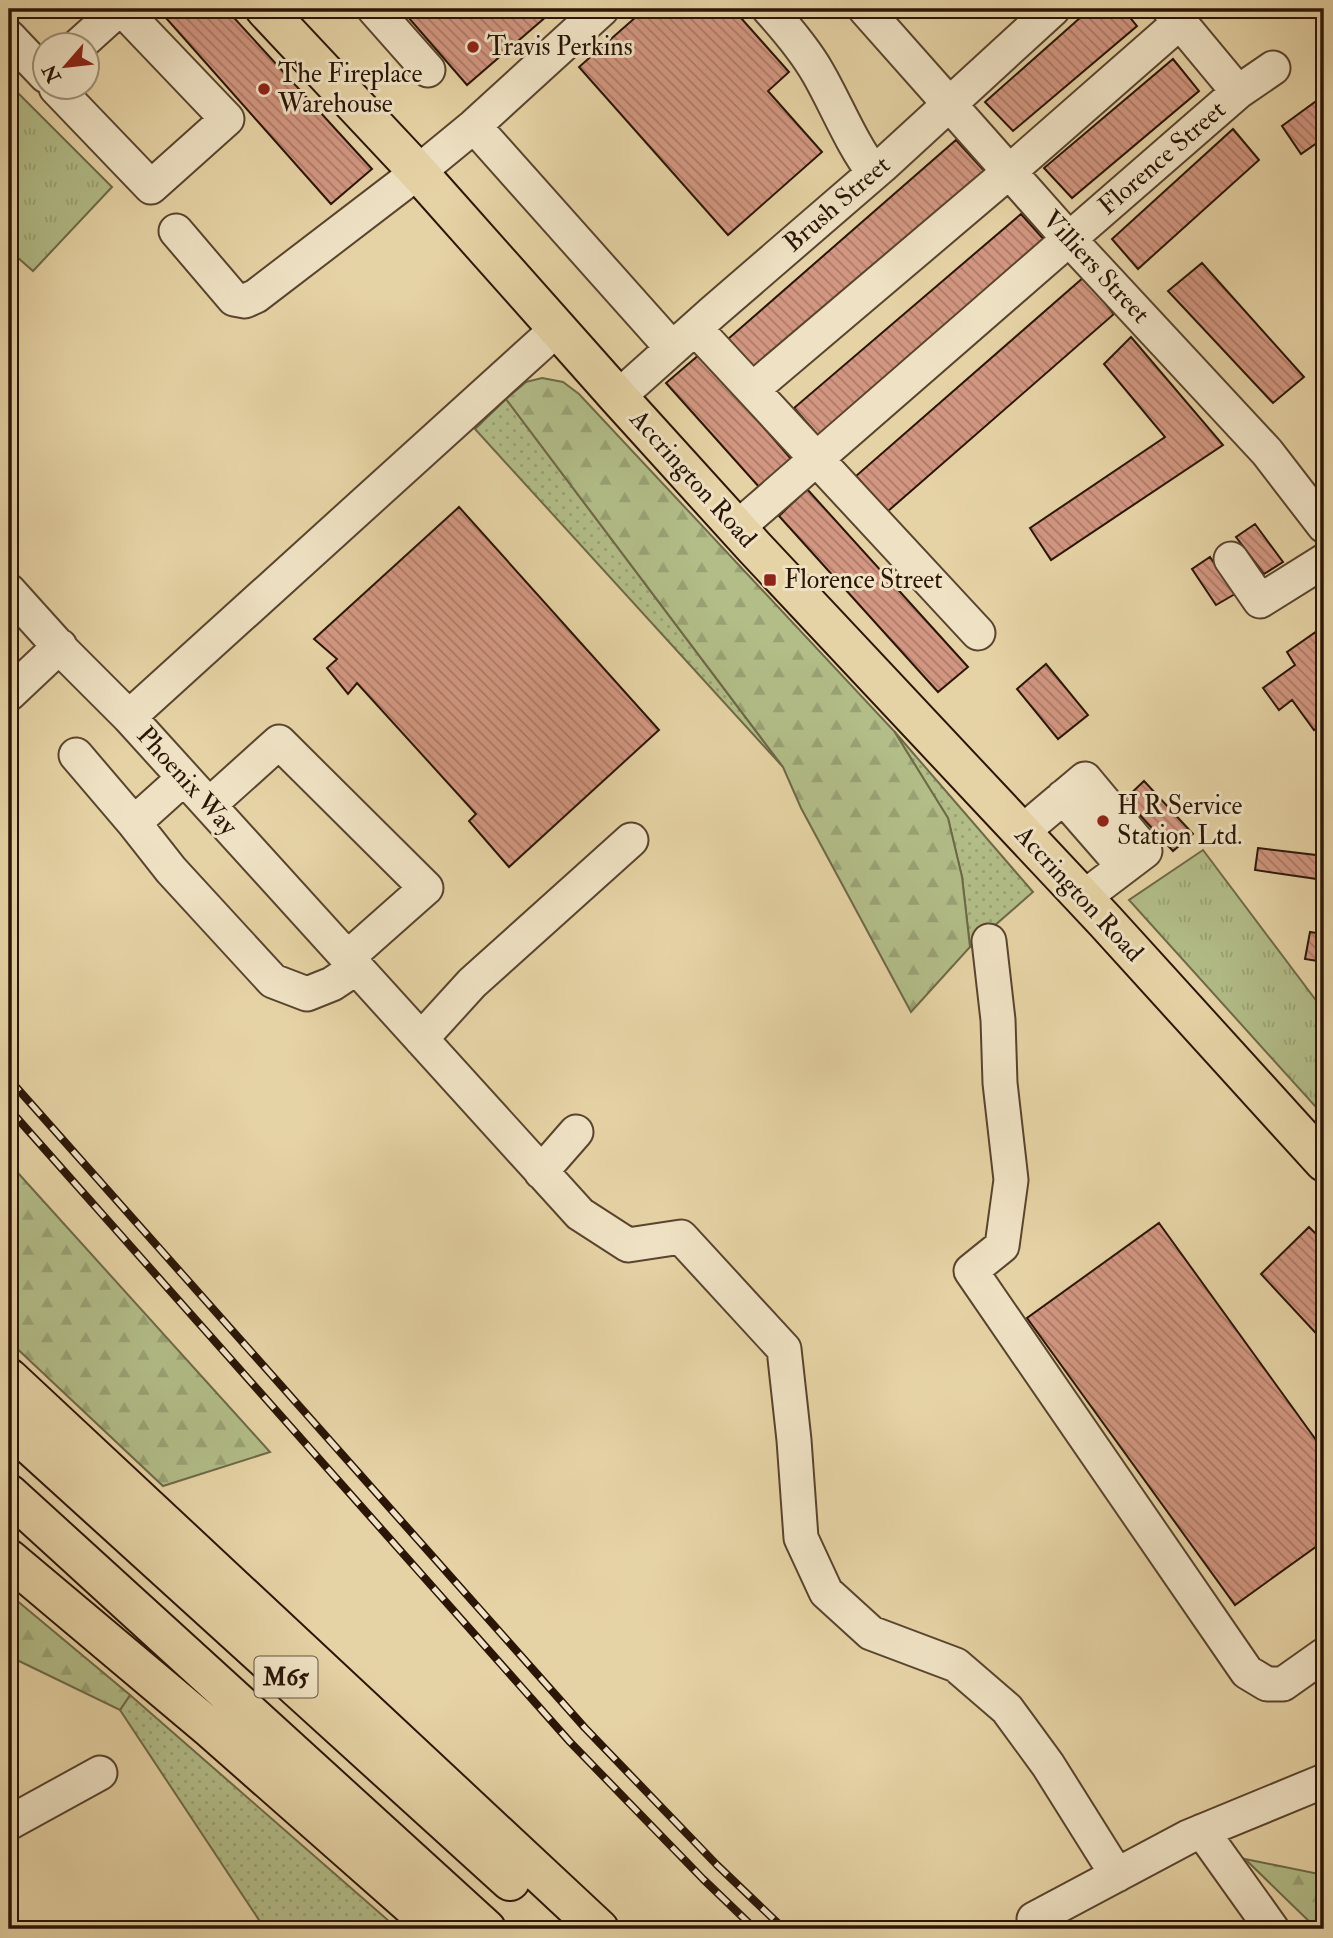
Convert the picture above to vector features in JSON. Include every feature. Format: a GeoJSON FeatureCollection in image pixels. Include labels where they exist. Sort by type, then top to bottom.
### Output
{"type":"FeatureCollection","features":[{"type":"Feature","properties":{"kind":"main road","name":"Accrington Road"},"geometry":{"type":"LineString","coordinates":[[265,9],[418,172],[737,528],[1083,898],[1324,1162]]}},
{"type":"Feature","properties":{"kind":"main road"},"geometry":{"type":"LineString","coordinates":[[9,1378],[599,1929]]}},
{"type":"Feature","properties":{"kind":"main road","name":"M65"},"geometry":{"type":"LineString","coordinates":[[9,1426],[561,1929]]}},
{"type":"Feature","properties":{"kind":"main road","name":"M65"},"geometry":{"type":"LineString","coordinates":[[9,1494],[486,1929]]}},
{"type":"Feature","properties":{"kind":"main road"},"geometry":{"type":"LineString","coordinates":[[9,1559],[211,1729],[438,1929]]}},
{"type":"Feature","properties":{"kind":"street"},"geometry":{"type":"LineString","coordinates":[[71,102],[151,187],[227,119],[121,9],[94,32]]}},
{"type":"Feature","properties":{"kind":"street"},"geometry":{"type":"LineString","coordinates":[[374,9],[428,70]]}},
{"type":"Feature","properties":{"kind":"street"},"geometry":{"type":"LineString","coordinates":[[176,231],[234,299],[245,300],[256,296],[474,126],[602,9]]}},
{"type":"Feature","properties":{"kind":"street"},"geometry":{"type":"LineString","coordinates":[[769,9],[800,44],[818,72],[861,156],[874,173]]}},
{"type":"Feature","properties":{"kind":"street","name":"Villiers Street"},"geometry":{"type":"LineString","coordinates":[[865,9],[1069,239],[1267,452],[1324,526]]}},
{"type":"Feature","properties":{"kind":"street","name":"Brush Street"},"geometry":{"type":"LineString","coordinates":[[618,397],[874,173],[1053,9]]}},
{"type":"Feature","properties":{"kind":"street"},"geometry":{"type":"LineString","coordinates":[[753,389],[1010,171],[1175,15],[1238,92]]}},
{"type":"Feature","properties":{"kind":"street"},"geometry":{"type":"LineString","coordinates":[[9,37],[32,61]]}},
{"type":"Feature","properties":{"kind":"street","name":"Florence Street"},"geometry":{"type":"LineString","coordinates":[[737,528],[1238,92],[1273,68]]}},
{"type":"Feature","properties":{"kind":"street"},"geometry":{"type":"LineString","coordinates":[[474,126],[683,338],[753,389],[978,633]]}},
{"type":"Feature","properties":{"kind":"street","name":"Phoenix Way"},"geometry":{"type":"LineString","coordinates":[[558,328],[129,717],[580,1214],[628,1245],[681,1237],[784,1349],[801,1538],[826,1592],[871,1633],[956,1665],[1007,1709],[1048,1765],[1117,1875]]}},
{"type":"Feature","properties":{"kind":"street"},"geometry":{"type":"LineString","coordinates":[[1231,559],[1260,601],[1324,561]]}},
{"type":"Feature","properties":{"kind":"street"},"geometry":{"type":"LineString","coordinates":[[9,591],[129,717]]}},
{"type":"Feature","properties":{"kind":"street"},"geometry":{"type":"LineString","coordinates":[[9,694],[60,646]]}},
{"type":"Feature","properties":{"kind":"street"},"geometry":{"type":"LineString","coordinates":[[76,755],[171,870],[273,981],[307,994],[332,984],[426,888],[279,742],[209,805]]}},
{"type":"Feature","properties":{"kind":"street"},"geometry":{"type":"LineString","coordinates":[[134,823],[184,778]]}},
{"type":"Feature","properties":{"kind":"street"},"geometry":{"type":"LineString","coordinates":[[1021,832],[1069,792],[1129,863],[1083,898]]}},
{"type":"Feature","properties":{"kind":"street"},"geometry":{"type":"LineString","coordinates":[[421,1040],[472,983],[631,841]]}},
{"type":"Feature","properties":{"kind":"street"},"geometry":{"type":"LineString","coordinates":[[989,941],[1011,1180],[1002,1245],[971,1271],[1247,1672],[1267,1684],[1283,1684],[1324,1656]]}},
{"type":"Feature","properties":{"kind":"street"},"geometry":{"type":"LineString","coordinates":[[541,1172],[576,1132]]}},
{"type":"Feature","properties":{"kind":"street"},"geometry":{"type":"LineString","coordinates":[[9,1823],[100,1773]]}},
{"type":"Feature","properties":{"kind":"street"},"geometry":{"type":"LineString","coordinates":[[1053,1918],[1117,1875],[1202,1831],[1324,1781]]}},
{"type":"Feature","properties":{"kind":"street"},"geometry":{"type":"LineString","coordinates":[[1202,1831],[1272,1929]]}},
{"type":"Feature","properties":{"kind":"green space"},"geometry":{"type":"Polygon","coordinates":[[[9,84],[112,187],[33,271],[9,250],[9,84]]]}},
{"type":"Feature","properties":{"kind":"green space"},"geometry":{"type":"Polygon","coordinates":[[[542,378],[563,382],[579,394],[894,731],[948,818],[962,877],[970,947],[911,1012],[801,808],[783,767],[506,399],[526,382],[542,378]]]}},
{"type":"Feature","properties":{"kind":"green space"},"geometry":{"type":"Polygon","coordinates":[[[506,399],[783,767],[475,429],[506,399]]]}},
{"type":"Feature","properties":{"kind":"green space"},"geometry":{"type":"Polygon","coordinates":[[[894,731],[1033,892],[970,947],[962,877],[948,819],[894,731]]]}},
{"type":"Feature","properties":{"kind":"green space"},"geometry":{"type":"Polygon","coordinates":[[[1203,850],[1324,1011],[1324,1116],[1129,900],[1203,850]]]}},
{"type":"Feature","properties":{"kind":"green space"},"geometry":{"type":"Polygon","coordinates":[[[9,1163],[270,1452],[163,1486],[9,1341],[9,1163]]]}},
{"type":"Feature","properties":{"kind":"green space"},"geometry":{"type":"Polygon","coordinates":[[[9,1594],[130,1695],[120,1710],[19,1661],[9,1667],[9,1594]]]}},
{"type":"Feature","properties":{"kind":"green space"},"geometry":{"type":"Polygon","coordinates":[[[130,1695],[398,1929],[267,1929],[120,1710],[130,1695]]]}},
{"type":"Feature","properties":{"kind":"green space"},"geometry":{"type":"Polygon","coordinates":[[[1245,1859],[1324,1875],[1324,1929],[1317,1929],[1245,1859]]]}},
{"type":"Feature","properties":{"kind":"building","name":"The Fireplace Warehouse"},"geometry":{"type":"Polygon","coordinates":[[[158,9],[226,9],[372,169],[331,204],[158,9]]]}},
{"type":"Feature","properties":{"kind":"building","name":"Travis Perkins"},"geometry":{"type":"Polygon","coordinates":[[[401,9],[555,9],[467,85],[401,9]]]}},
{"type":"Feature","properties":{"kind":"building"},"geometry":{"type":"Polygon","coordinates":[[[645,9],[733,9],[789,72],[768,91],[822,152],[728,235],[579,67],[645,9]]]}},
{"type":"Feature","properties":{"kind":"building"},"geometry":{"type":"Polygon","coordinates":[[[1090,9],[1123,9],[1137,26],[1013,131],[985,102],[1090,9]]]}},
{"type":"Feature","properties":{"kind":"building"},"geometry":{"type":"Polygon","coordinates":[[[1173,59],[1199,91],[1072,198],[1044,168],[1173,59]]]}},
{"type":"Feature","properties":{"kind":"building"},"geometry":{"type":"Polygon","coordinates":[[[1319,99],[1324,108],[1324,138],[1301,154],[1282,126],[1319,99]]]}},
{"type":"Feature","properties":{"kind":"building"},"geometry":{"type":"Polygon","coordinates":[[[1233,129],[1259,160],[1138,269],[1112,239],[1233,129]]]}},
{"type":"Feature","properties":{"kind":"building"},"geometry":{"type":"Polygon","coordinates":[[[956,140],[988,175],[756,371],[728,339],[956,140]]]}},
{"type":"Feature","properties":{"kind":"building"},"geometry":{"type":"Polygon","coordinates":[[[1021,214],[1047,243],[821,439],[794,408],[1021,214]]]}},
{"type":"Feature","properties":{"kind":"building"},"geometry":{"type":"Polygon","coordinates":[[[1202,263],[1304,377],[1273,403],[1168,291],[1202,263]]]}},
{"type":"Feature","properties":{"kind":"building"},"geometry":{"type":"Polygon","coordinates":[[[1084,277],[1114,314],[887,512],[856,476],[1084,277]]]}},
{"type":"Feature","properties":{"kind":"building"},"geometry":{"type":"Polygon","coordinates":[[[1131,337],[1223,445],[1051,560],[1030,528],[1165,437],[1104,364],[1131,337]]]}},
{"type":"Feature","properties":{"kind":"building"},"geometry":{"type":"Polygon","coordinates":[[[700,354],[792,460],[760,488],[666,383],[700,354]]]}},
{"type":"Feature","properties":{"kind":"building"},"geometry":{"type":"Polygon","coordinates":[[[807,489],[968,667],[938,692],[779,516],[807,489]]]}},
{"type":"Feature","properties":{"kind":"building"},"geometry":{"type":"Polygon","coordinates":[[[459,507],[659,730],[509,867],[469,821],[476,814],[357,683],[348,694],[327,668],[337,659],[314,639],[459,507]]]}},
{"type":"Feature","properties":{"kind":"building"},"geometry":{"type":"Polygon","coordinates":[[[1255,524],[1283,562],[1264,574],[1236,537],[1255,524]]]}},
{"type":"Feature","properties":{"kind":"building"},"geometry":{"type":"Polygon","coordinates":[[[1210,557],[1235,594],[1216,605],[1192,569],[1210,557]]]}},
{"type":"Feature","properties":{"kind":"building"},"geometry":{"type":"Polygon","coordinates":[[[1320,629],[1324,635],[1324,648],[1318,652],[1324,660],[1324,723],[1314,730],[1292,700],[1279,710],[1263,688],[1295,665],[1287,652],[1320,629]]]}},
{"type":"Feature","properties":{"kind":"building"},"geometry":{"type":"Polygon","coordinates":[[[1046,664],[1088,715],[1058,739],[1017,689],[1046,664]]]}},
{"type":"Feature","properties":{"kind":"building"},"geometry":{"type":"Polygon","coordinates":[[[1144,781],[1193,834],[1173,851],[1125,799],[1144,781]]]}},
{"type":"Feature","properties":{"kind":"building"},"geometry":{"type":"Polygon","coordinates":[[[1258,848],[1324,856],[1324,880],[1255,870],[1258,848]]]}},
{"type":"Feature","properties":{"kind":"building"},"geometry":{"type":"Polygon","coordinates":[[[1310,932],[1324,934],[1324,962],[1305,959],[1310,932]]]}},
{"type":"Feature","properties":{"kind":"building"},"geometry":{"type":"Polygon","coordinates":[[[1159,1223],[1324,1451],[1324,1541],[1235,1605],[1027,1318],[1159,1223]]]}},
{"type":"Feature","properties":{"kind":"building"},"geometry":{"type":"Polygon","coordinates":[[[1309,1227],[1324,1242],[1324,1342],[1261,1274],[1309,1227]]]}},
{"type":"Feature","properties":{"kind":"railway"},"geometry":{"type":"LineString","coordinates":[[9,1079],[585,1728],[717,1865],[784,1929]]}},
{"type":"Feature","properties":{"kind":"railway"},"geometry":{"type":"LineString","coordinates":[[9,1109],[570,1742],[755,1929]]}},
{"type":"Feature","properties":{"kind":"place","name":"Travis Perkins"},"geometry":{"type":"Point","coordinates":[473,47]}},
{"type":"Feature","properties":{"kind":"place","name":"The Fireplace Warehouse"},"geometry":{"type":"Point","coordinates":[264,89]}},
{"type":"Feature","properties":{"kind":"place","name":"Florence Street"},"geometry":{"type":"Point","coordinates":[770,580]}},
{"type":"Feature","properties":{"kind":"place","name":"H R Service Station Ltd."},"geometry":{"type":"Point","coordinates":[1103,821]}}]}
